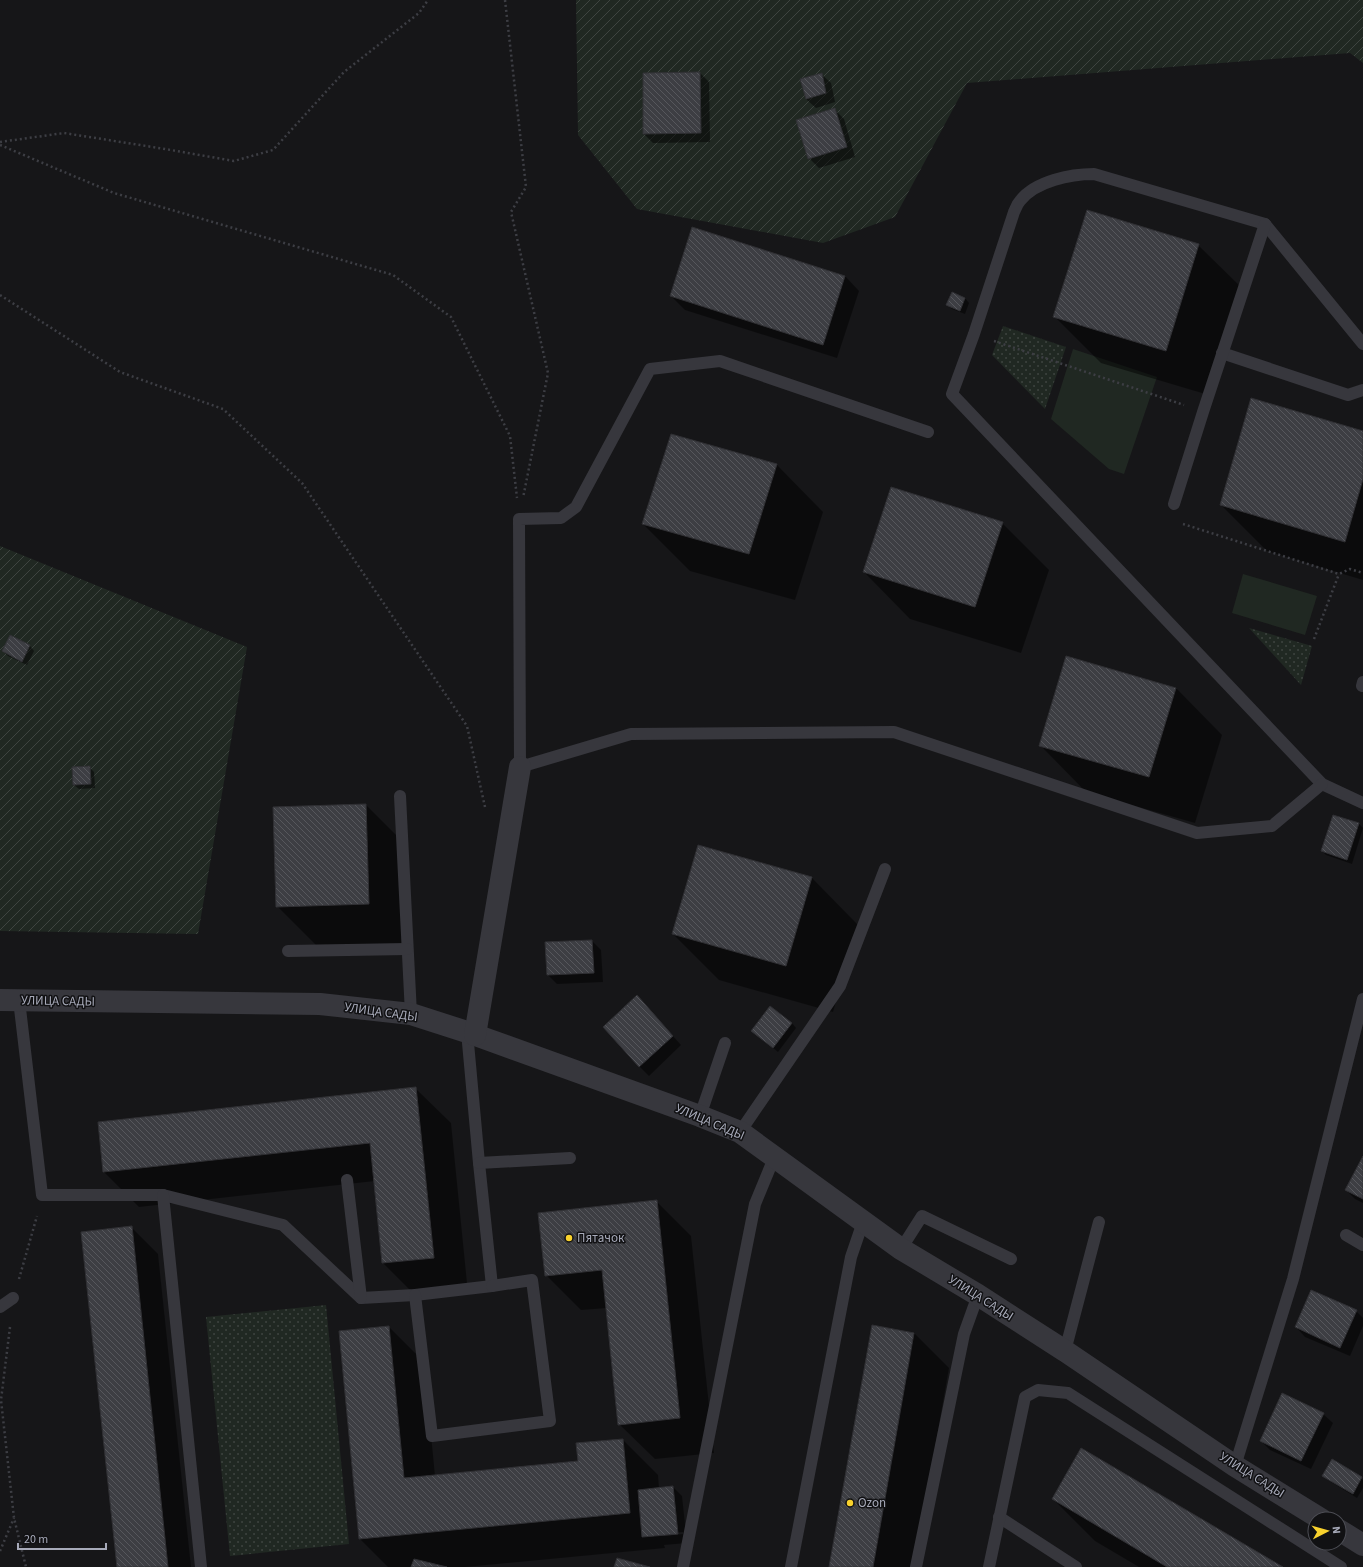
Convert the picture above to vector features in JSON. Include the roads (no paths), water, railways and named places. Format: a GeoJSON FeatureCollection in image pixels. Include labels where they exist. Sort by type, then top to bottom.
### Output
{"type":"FeatureCollection","features":[{"type":"Feature","properties":{"kind":"street"},"geometry":{"type":"LineString","coordinates":[[471,1034],[520,767]]}},
{"type":"Feature","properties":{"kind":"street","name":"УЛИЦА САДЫ"},"geometry":{"type":"LineString","coordinates":[[9,1000],[320,1004],[411,1014],[700,1116],[740,1132],[901,1249],[978,1295],[1065,1351],[1235,1466],[1308,1511]]}},
{"type":"Feature","properties":{"kind":"street"},"geometry":{"type":"LineString","coordinates":[[1347,1535],[1363,1545]]}},
{"type":"Feature","properties":{"kind":"lane"},"geometry":{"type":"LineString","coordinates":[[1363,344],[1265,224],[1094,174],[1067,176],[1034,189],[1020,201],[1014,212],[974,334],[952,394],[1322,784],[1363,803]]}},
{"type":"Feature","properties":{"kind":"lane"},"geometry":{"type":"LineString","coordinates":[[1174,504],[1265,224]]}},
{"type":"Feature","properties":{"kind":"lane"},"geometry":{"type":"LineString","coordinates":[[1222,353],[1348,395],[1363,390]]}},
{"type":"Feature","properties":{"kind":"lane"},"geometry":{"type":"LineString","coordinates":[[928,432],[720,361],[650,369],[576,507],[561,518],[519,518],[520,767],[631,734],[894,732],[1197,833],[1272,826],[1322,784]]}},
{"type":"Feature","properties":{"kind":"lane"},"geometry":{"type":"LineString","coordinates":[[400,796],[411,1014]]}},
{"type":"Feature","properties":{"kind":"lane"},"geometry":{"type":"LineString","coordinates":[[740,1132],[840,986],[884,870]]}},
{"type":"Feature","properties":{"kind":"lane"},"geometry":{"type":"LineString","coordinates":[[288,951],[407,949]]}},
{"type":"Feature","properties":{"kind":"lane"},"geometry":{"type":"LineString","coordinates":[[1235,1466],[1293,1279],[1363,999]]}},
{"type":"Feature","properties":{"kind":"lane"},"geometry":{"type":"LineString","coordinates":[[9,1000],[42,1194],[163,1195],[282,1225],[361,1298],[414,1295],[532,1280],[550,1422],[432,1436],[414,1295]]}},
{"type":"Feature","properties":{"kind":"lane"},"geometry":{"type":"LineString","coordinates":[[471,1034],[479,1163],[492,1286]]}},
{"type":"Feature","properties":{"kind":"lane"},"geometry":{"type":"LineString","coordinates":[[700,1116],[725,1042]]}},
{"type":"Feature","properties":{"kind":"lane"},"geometry":{"type":"LineString","coordinates":[[479,1163],[570,1158]]}},
{"type":"Feature","properties":{"kind":"lane"},"geometry":{"type":"LineString","coordinates":[[683,1567],[755,1204],[774,1158]]}},
{"type":"Feature","properties":{"kind":"lane"},"geometry":{"type":"LineString","coordinates":[[347,1180],[361,1298]]}},
{"type":"Feature","properties":{"kind":"lane"},"geometry":{"type":"LineString","coordinates":[[163,1195],[201,1567]]}},
{"type":"Feature","properties":{"kind":"lane"},"geometry":{"type":"LineString","coordinates":[[901,1249],[922,1216],[1011,1259]]}},
{"type":"Feature","properties":{"kind":"lane"},"geometry":{"type":"LineString","coordinates":[[791,1567],[851,1257],[863,1222]]}},
{"type":"Feature","properties":{"kind":"lane"},"geometry":{"type":"LineString","coordinates":[[1065,1351],[1099,1222]]}},
{"type":"Feature","properties":{"kind":"lane"},"geometry":{"type":"LineString","coordinates":[[1346,1235],[1363,1245]]}},
{"type":"Feature","properties":{"kind":"lane"},"geometry":{"type":"LineString","coordinates":[[916,1567],[964,1334],[978,1295]]}},
{"type":"Feature","properties":{"kind":"lane"},"geometry":{"type":"LineString","coordinates":[[0,1307],[13,1298]]}},
{"type":"Feature","properties":{"kind":"lane"},"geometry":{"type":"LineString","coordinates":[[989,1567],[998,1517],[1025,1397],[1038,1390],[1068,1393],[1341,1567]]}},
{"type":"Feature","properties":{"kind":"lane"},"geometry":{"type":"LineString","coordinates":[[998,1517],[1076,1567]]}},
{"type":"Feature","properties":{"kind":"place","name":"Пятачок"},"geometry":{"type":"Point","coordinates":[569,1238]}},
{"type":"Feature","properties":{"kind":"place","name":"Ozon"},"geometry":{"type":"Point","coordinates":[850,1503]}}]}
